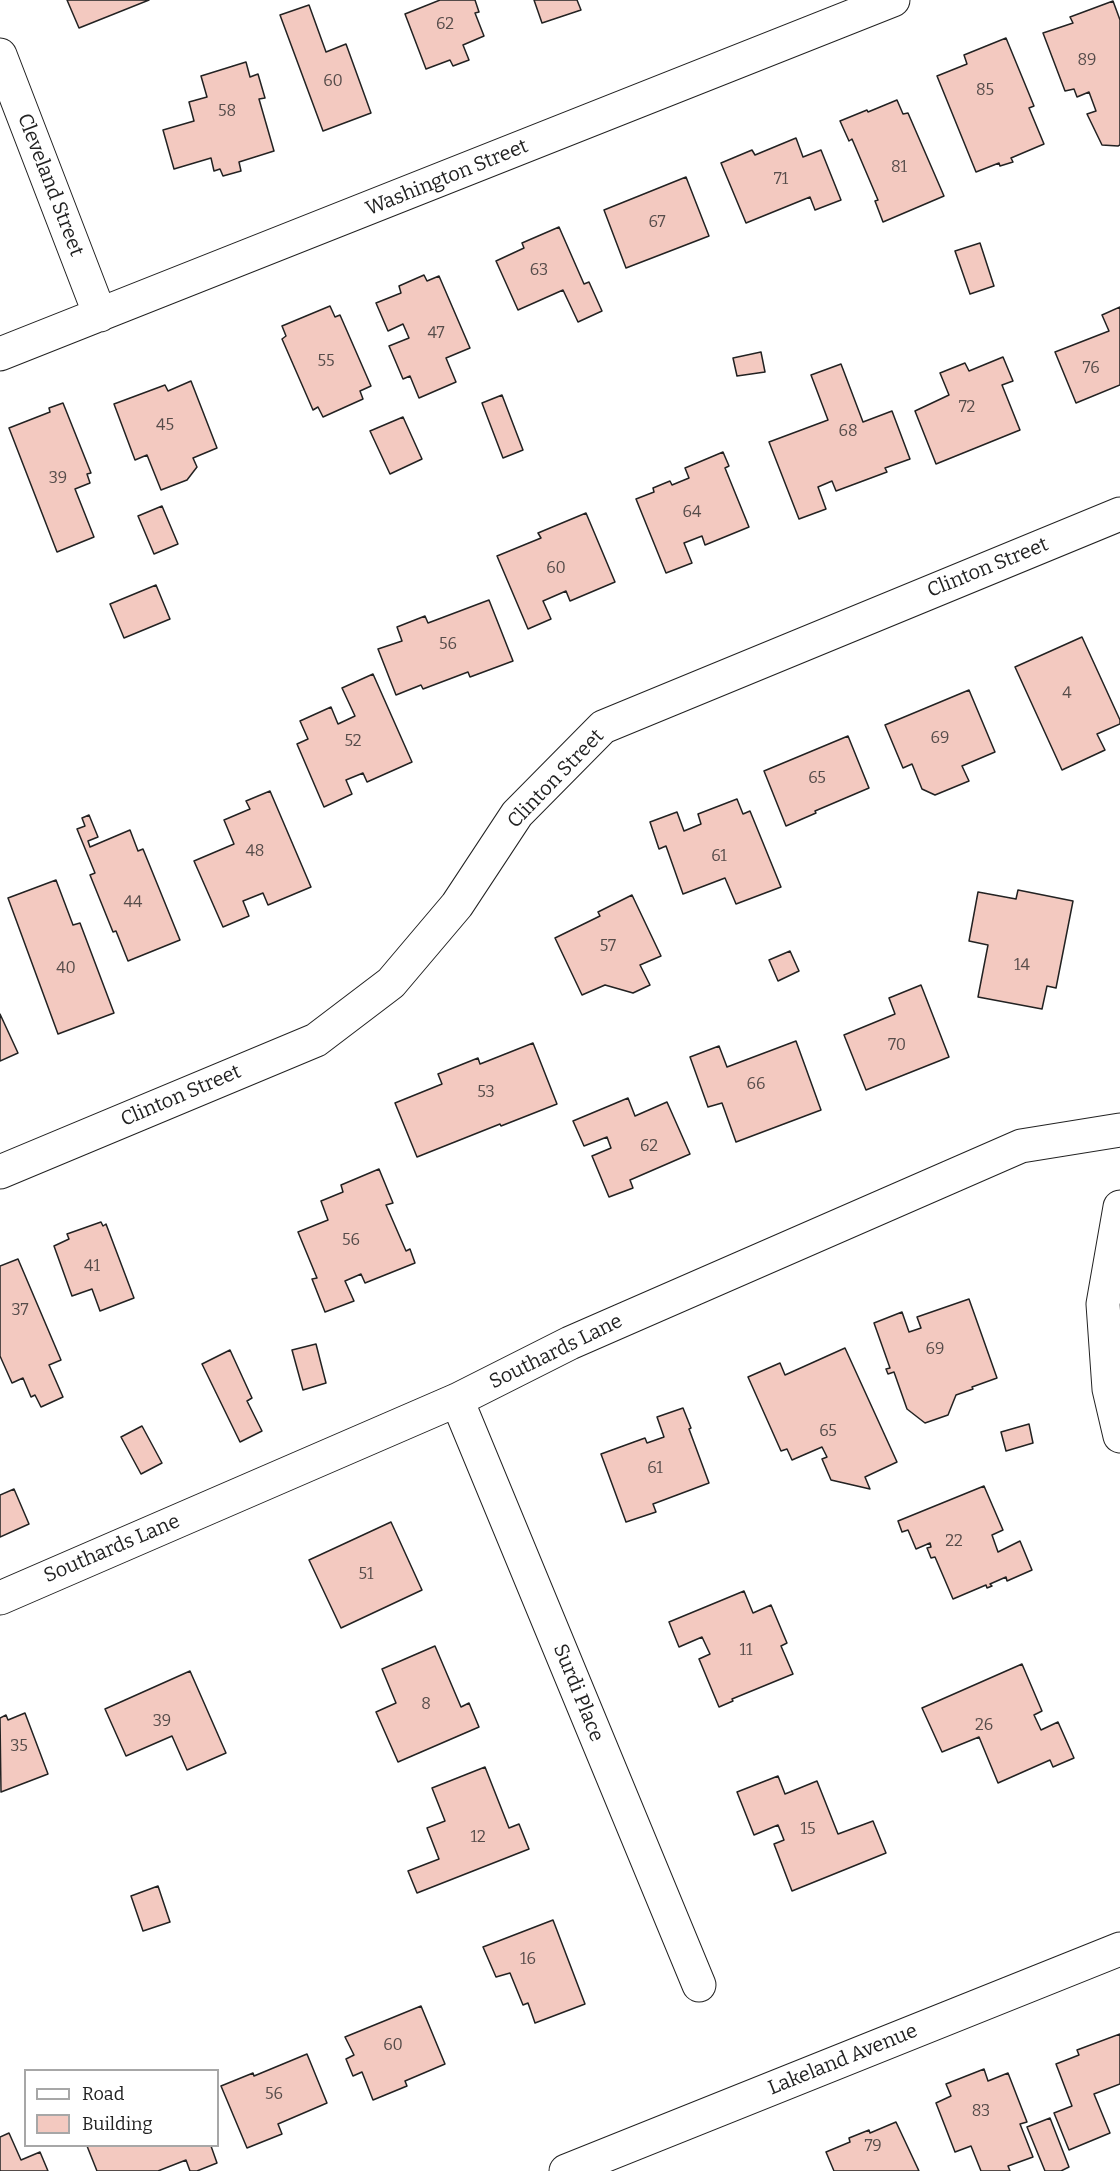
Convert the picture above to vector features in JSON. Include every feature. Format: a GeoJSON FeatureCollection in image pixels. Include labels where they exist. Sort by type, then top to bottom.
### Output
{"type":"FeatureCollection","features":[{"type":"Feature","properties":{"kind":"street","name":"Washington Street"},"geometry":{"type":"LineString","coordinates":[[0,354],[893,0]]}},
{"type":"Feature","properties":{"kind":"street","name":"Cleveland Street"},"geometry":{"type":"LineString","coordinates":[[0,55],[99,315]]}},
{"type":"Feature","properties":{"kind":"street","name":"Clinton Street"},"geometry":{"type":"LineString","coordinates":[[0,1172],[316,1040],[391,983],[457,904],[517,814],[603,727],[1120,514]]}},
{"type":"Feature","properties":{"kind":"street","name":"Southards Lane"},"geometry":{"type":"LineString","coordinates":[[0,1598],[458,1400],[570,1343],[1021,1146],[1120,1130]]}},
{"type":"Feature","properties":{"kind":"street"},"geometry":{"type":"LineString","coordinates":[[1120,1207],[1103,1304],[1109,1389],[1120,1436]]}},
{"type":"Feature","properties":{"kind":"street","name":"Surdi Place"},"geometry":{"type":"LineString","coordinates":[[458,1400],[699,1985]]}},
{"type":"Feature","properties":{"kind":"street","name":"Lakeland Avenue"},"geometry":{"type":"LineString","coordinates":[[566,2171],[1120,1950]]}},
{"type":"Feature","properties":{"kind":"building"},"geometry":{"type":"Polygon","coordinates":[[[67,0],[149,0],[79,28],[67,0]]]}},
{"type":"Feature","properties":{"kind":"building"},"geometry":{"type":"Polygon","coordinates":[[[440,0],[475,0],[479,12],[475,13],[484,36],[463,45],[469,60],[453,66],[450,60],[426,69],[405,14],[440,0]]]}},
{"type":"Feature","properties":{"kind":"building"},"geometry":{"type":"Polygon","coordinates":[[[534,0],[577,0],[581,10],[542,23],[534,0]]]}},
{"type":"Feature","properties":{"kind":"building"},"geometry":{"type":"Polygon","coordinates":[[[1113,1],[1120,20],[1120,145],[1118,146],[1102,145],[1087,114],[1096,111],[1089,92],[1077,97],[1074,89],[1065,91],[1043,33],[1073,23],[1070,17],[1113,1]]]}},
{"type":"Feature","properties":{"kind":"building"},"geometry":{"type":"Polygon","coordinates":[[[309,5],[326,52],[346,44],[371,113],[323,131],[280,15],[309,5]]]}},
{"type":"Feature","properties":{"kind":"building"},"geometry":{"type":"Polygon","coordinates":[[[1006,38],[1034,106],[1029,108],[1044,144],[1011,158],[1013,162],[1000,166],[999,163],[976,172],[937,76],[967,64],[964,55],[1006,38]]]}},
{"type":"Feature","properties":{"kind":"building"},"geometry":{"type":"Polygon","coordinates":[[[246,62],[250,77],[258,74],[265,98],[259,99],[274,151],[239,162],[241,171],[223,176],[220,169],[214,171],[211,158],[174,169],[163,130],[194,121],[189,102],[207,97],[201,76],[246,62]]]}},
{"type":"Feature","properties":{"kind":"building"},"geometry":{"type":"Polygon","coordinates":[[[897,100],[903,114],[908,113],[944,196],[883,222],[875,201],[878,200],[852,139],[849,141],[840,121],[897,100]]]}},
{"type":"Feature","properties":{"kind":"building"},"geometry":{"type":"Polygon","coordinates":[[[796,138],[803,157],[821,150],[841,200],[815,210],[810,197],[746,223],[721,163],[752,150],[755,155],[796,138]]]}},
{"type":"Feature","properties":{"kind":"building"},"geometry":{"type":"Polygon","coordinates":[[[686,177],[709,236],[626,268],[604,210],[686,177]]]}},
{"type":"Feature","properties":{"kind":"building"},"geometry":{"type":"Polygon","coordinates":[[[559,227],[584,284],[589,282],[602,311],[578,322],[563,290],[518,310],[496,261],[524,248],[522,243],[559,227]]]}},
{"type":"Feature","properties":{"kind":"building"},"geometry":{"type":"Polygon","coordinates":[[[980,243],[994,286],[970,294],[955,251],[980,243]]]}},
{"type":"Feature","properties":{"kind":"building"},"geometry":{"type":"Polygon","coordinates":[[[424,275],[427,281],[439,276],[470,348],[446,358],[456,382],[419,398],[410,376],[403,379],[389,346],[409,338],[403,324],[388,331],[376,303],[401,293],[399,286],[424,275]]]}},
{"type":"Feature","properties":{"kind":"building"},"geometry":{"type":"Polygon","coordinates":[[[330,306],[335,317],[340,315],[371,386],[360,391],[363,399],[323,417],[318,407],[313,410],[282,339],[286,336],[282,326],[330,306]]]}},
{"type":"Feature","properties":{"kind":"building"},"geometry":{"type":"Polygon","coordinates":[[[1120,307],[1120,385],[1076,403],[1055,352],[1109,331],[1102,315],[1120,307]]]}},
{"type":"Feature","properties":{"kind":"building"},"geometry":{"type":"Polygon","coordinates":[[[761,352],[765,372],[737,376],[733,358],[761,352]]]}},
{"type":"Feature","properties":{"kind":"building"},"geometry":{"type":"Polygon","coordinates":[[[1003,357],[1013,381],[1002,385],[1020,430],[936,464],[915,411],[949,395],[940,373],[965,363],[969,371],[1003,357]]]}},
{"type":"Feature","properties":{"kind":"building"},"geometry":{"type":"Polygon","coordinates":[[[841,364],[863,422],[892,411],[910,459],[885,468],[887,472],[836,491],[832,481],[818,487],[826,509],[799,519],[769,442],[828,420],[811,375],[841,364]]]}},
{"type":"Feature","properties":{"kind":"building"},"geometry":{"type":"Polygon","coordinates":[[[191,381],[217,448],[193,458],[197,467],[187,480],[161,490],[147,455],[135,460],[114,404],[165,385],[168,391],[191,381]]]}},
{"type":"Feature","properties":{"kind":"building"},"geometry":{"type":"Polygon","coordinates":[[[502,395],[523,450],[503,458],[482,403],[502,395]]]}},
{"type":"Feature","properties":{"kind":"building"},"geometry":{"type":"Polygon","coordinates":[[[63,403],[91,473],[87,474],[90,483],[75,489],[94,537],[57,552],[9,428],[50,412],[49,408],[63,403]]]}},
{"type":"Feature","properties":{"kind":"building"},"geometry":{"type":"Polygon","coordinates":[[[403,417],[422,459],[390,474],[370,431],[403,417]]]}},
{"type":"Feature","properties":{"kind":"building"},"geometry":{"type":"Polygon","coordinates":[[[723,452],[729,466],[725,468],[749,527],[705,545],[702,536],[684,543],[692,563],[666,573],[636,499],[654,492],[653,488],[670,481],[672,485],[689,478],[685,468],[723,452]]]}},
{"type":"Feature","properties":{"kind":"building"},"geometry":{"type":"Polygon","coordinates":[[[162,506],[178,544],[154,554],[138,516],[162,506]]]}},
{"type":"Feature","properties":{"kind":"building"},"geometry":{"type":"Polygon","coordinates":[[[586,513],[615,582],[570,601],[566,591],[543,601],[551,619],[528,629],[497,556],[541,538],[538,533],[586,513]]]}},
{"type":"Feature","properties":{"kind":"building"},"geometry":{"type":"Polygon","coordinates":[[[156,585],[170,619],[124,638],[110,604],[156,585]]]}},
{"type":"Feature","properties":{"kind":"building"},"geometry":{"type":"Polygon","coordinates":[[[489,600],[513,661],[470,677],[468,672],[423,689],[421,685],[396,695],[378,649],[402,641],[397,627],[425,616],[428,623],[489,600]]]}},
{"type":"Feature","properties":{"kind":"building"},"geometry":{"type":"Polygon","coordinates":[[[1082,637],[1120,724],[1097,734],[1105,750],[1062,770],[1015,667],[1082,637]]]}},
{"type":"Feature","properties":{"kind":"building"},"geometry":{"type":"Polygon","coordinates":[[[373,674],[412,762],[367,782],[363,773],[346,780],[352,794],[324,807],[297,744],[308,739],[300,721],[331,707],[338,724],[355,716],[342,688],[373,674]]]}},
{"type":"Feature","properties":{"kind":"building"},"geometry":{"type":"Polygon","coordinates":[[[969,690],[995,752],[962,766],[969,781],[935,795],[922,789],[912,764],[903,768],[885,725],[969,690]]]}},
{"type":"Feature","properties":{"kind":"building"},"geometry":{"type":"Polygon","coordinates":[[[848,736],[869,788],[786,826],[764,771],[848,736]]]}},
{"type":"Feature","properties":{"kind":"building"},"geometry":{"type":"Polygon","coordinates":[[[270,791],[311,887],[268,905],[263,893],[243,901],[249,916],[223,927],[194,861],[234,844],[224,820],[250,809],[246,801],[270,791]]]}},
{"type":"Feature","properties":{"kind":"building"},"geometry":{"type":"Polygon","coordinates":[[[737,799],[743,814],[750,811],[781,887],[736,904],[725,878],[683,894],[666,846],[659,849],[650,822],[677,812],[684,831],[701,824],[698,814],[737,799]]]}},
{"type":"Feature","properties":{"kind":"building"},"geometry":{"type":"Polygon","coordinates":[[[89,815],[98,837],[88,841],[90,847],[130,830],[138,851],[143,849],[180,940],[128,961],[116,931],[113,932],[90,875],[95,873],[77,829],[85,826],[82,818],[89,815]]]}},
{"type":"Feature","properties":{"kind":"building"},"geometry":{"type":"Polygon","coordinates":[[[56,880],[73,925],[80,923],[114,1013],[58,1034],[8,898],[56,880]]]}},
{"type":"Feature","properties":{"kind":"building"},"geometry":{"type":"Polygon","coordinates":[[[1018,890],[1073,901],[1056,988],[1047,986],[1042,1009],[978,997],[988,945],[969,941],[978,892],[1016,899],[1018,890]]]}},
{"type":"Feature","properties":{"kind":"building"},"geometry":{"type":"Polygon","coordinates":[[[632,895],[661,956],[640,965],[650,985],[633,993],[605,985],[582,995],[555,938],[600,916],[598,912],[632,895]]]}},
{"type":"Feature","properties":{"kind":"building"},"geometry":{"type":"Polygon","coordinates":[[[790,951],[799,971],[778,981],[769,960],[790,951]]]}},
{"type":"Feature","properties":{"kind":"building"},"geometry":{"type":"Polygon","coordinates":[[[921,985],[949,1057],[866,1090],[844,1035],[895,1014],[889,998],[921,985]]]}},
{"type":"Feature","properties":{"kind":"building"},"geometry":{"type":"Polygon","coordinates":[[[0,1014],[18,1053],[0,1061],[0,1014]]]}},
{"type":"Feature","properties":{"kind":"building"},"geometry":{"type":"Polygon","coordinates":[[[796,1041],[821,1110],[736,1142],[722,1103],[708,1107],[690,1057],[719,1046],[727,1067],[796,1041]]]}},
{"type":"Feature","properties":{"kind":"building"},"geometry":{"type":"Polygon","coordinates":[[[533,1043],[557,1104],[417,1157],[395,1103],[442,1084],[438,1074],[478,1058],[480,1064],[533,1043]]]}},
{"type":"Feature","properties":{"kind":"building"},"geometry":{"type":"Polygon","coordinates":[[[628,1098],[635,1116],[667,1102],[690,1154],[630,1180],[633,1188],[609,1197],[592,1156],[611,1148],[607,1137],[584,1146],[573,1121],[628,1098]]]}},
{"type":"Feature","properties":{"kind":"building"},"geometry":{"type":"Polygon","coordinates":[[[379,1169],[393,1203],[386,1205],[406,1251],[410,1249],[415,1263],[365,1283],[361,1274],[345,1281],[354,1301],[325,1312],[312,1279],[317,1278],[298,1232],[328,1220],[321,1201],[343,1192],[341,1185],[379,1169]]]}},
{"type":"Feature","properties":{"kind":"building"},"geometry":{"type":"Polygon","coordinates":[[[101,1222],[103,1226],[106,1224],[134,1298],[100,1311],[92,1289],[72,1296],[54,1246],[69,1239],[67,1234],[101,1222]]]}},
{"type":"Feature","properties":{"kind":"building"},"geometry":{"type":"Polygon","coordinates":[[[18,1259],[61,1360],[49,1365],[63,1397],[41,1407],[35,1395],[31,1397],[23,1378],[12,1383],[0,1356],[0,1266],[18,1259]]]}},
{"type":"Feature","properties":{"kind":"building"},"geometry":{"type":"Polygon","coordinates":[[[969,1299],[997,1378],[956,1395],[948,1415],[925,1423],[907,1409],[894,1372],[888,1374],[886,1369],[890,1368],[874,1323],[902,1312],[909,1332],[921,1328],[917,1317],[969,1299]]]}},
{"type":"Feature","properties":{"kind":"building"},"geometry":{"type":"Polygon","coordinates":[[[316,1344],[326,1383],[303,1390],[292,1350],[316,1344]]]}},
{"type":"Feature","properties":{"kind":"building"},"geometry":{"type":"Polygon","coordinates":[[[845,1348],[897,1462],[865,1477],[870,1489],[831,1480],[822,1459],[827,1457],[822,1447],[792,1460],[787,1449],[781,1451],[748,1377],[780,1363],[785,1375],[845,1348]]]}},
{"type":"Feature","properties":{"kind":"building"},"geometry":{"type":"Polygon","coordinates":[[[230,1350],[252,1398],[247,1401],[262,1431],[240,1442],[202,1364],[230,1350]]]}},
{"type":"Feature","properties":{"kind":"building"},"geometry":{"type":"Polygon","coordinates":[[[683,1408],[709,1483],[653,1504],[656,1512],[626,1522],[601,1454],[645,1438],[647,1443],[664,1437],[657,1417],[683,1408]]]}},
{"type":"Feature","properties":{"kind":"building"},"geometry":{"type":"Polygon","coordinates":[[[1029,1424],[1033,1443],[1006,1451],[1001,1432],[1029,1424]]]}},
{"type":"Feature","properties":{"kind":"building"},"geometry":{"type":"Polygon","coordinates":[[[142,1426],[162,1463],[141,1474],[121,1437],[142,1426]]]}},
{"type":"Feature","properties":{"kind":"building"},"geometry":{"type":"Polygon","coordinates":[[[984,1486],[1003,1530],[992,1535],[998,1552],[1020,1541],[1032,1570],[1007,1581],[1006,1577],[990,1584],[992,1586],[987,1588],[986,1585],[953,1599],[935,1557],[931,1558],[927,1548],[931,1547],[930,1543],[916,1549],[908,1530],[902,1532],[898,1521],[984,1486]]]}},
{"type":"Feature","properties":{"kind":"building"},"geometry":{"type":"Polygon","coordinates":[[[14,1489],[29,1524],[0,1537],[0,1495],[14,1489]]]}},
{"type":"Feature","properties":{"kind":"building"},"geometry":{"type":"Polygon","coordinates":[[[391,1522],[422,1590],[341,1628],[309,1560],[391,1522]]]}},
{"type":"Feature","properties":{"kind":"building"},"geometry":{"type":"Polygon","coordinates":[[[744,1591],[753,1613],[771,1605],[787,1643],[781,1646],[793,1674],[732,1699],[733,1701],[719,1707],[699,1659],[710,1654],[702,1637],[679,1647],[669,1622],[744,1591]]]}},
{"type":"Feature","properties":{"kind":"building"},"geometry":{"type":"Polygon","coordinates":[[[435,1646],[461,1707],[469,1703],[479,1727],[398,1762],[376,1712],[396,1703],[382,1669],[435,1646]]]}},
{"type":"Feature","properties":{"kind":"building"},"geometry":{"type":"Polygon","coordinates":[[[1022,1664],[1042,1711],[1034,1715],[1041,1730],[1058,1722],[1074,1758],[1053,1767],[1050,1760],[998,1783],[979,1737],[942,1752],[922,1708],[1022,1664]]]}},
{"type":"Feature","properties":{"kind":"building"},"geometry":{"type":"Polygon","coordinates":[[[190,1671],[226,1753],[187,1770],[172,1736],[126,1756],[105,1709],[190,1671]]]}},
{"type":"Feature","properties":{"kind":"building"},"geometry":{"type":"Polygon","coordinates":[[[25,1713],[48,1774],[1,1792],[0,1718],[6,1715],[8,1720],[25,1713]]]}},
{"type":"Feature","properties":{"kind":"building"},"geometry":{"type":"Polygon","coordinates":[[[485,1767],[509,1828],[519,1824],[529,1849],[417,1893],[408,1871],[439,1859],[427,1828],[445,1821],[432,1788],[485,1767]]]}},
{"type":"Feature","properties":{"kind":"building"},"geometry":{"type":"Polygon","coordinates":[[[778,1776],[785,1794],[817,1781],[838,1834],[873,1821],[886,1853],[792,1891],[774,1844],[784,1840],[778,1825],[754,1835],[737,1792],[778,1776]]]}},
{"type":"Feature","properties":{"kind":"building"},"geometry":{"type":"Polygon","coordinates":[[[158,1886],[170,1922],[143,1931],[131,1896],[158,1886]]]}},
{"type":"Feature","properties":{"kind":"building"},"geometry":{"type":"Polygon","coordinates":[[[553,1920],[585,2004],[535,2023],[528,2003],[523,2005],[510,1973],[496,1977],[483,1947],[553,1920]]]}},
{"type":"Feature","properties":{"kind":"building"},"geometry":{"type":"Polygon","coordinates":[[[421,2006],[445,2064],[405,2081],[407,2086],[373,2100],[362,2072],[353,2076],[346,2059],[354,2055],[345,2037],[421,2006]]]}},
{"type":"Feature","properties":{"kind":"building"},"geometry":{"type":"Polygon","coordinates":[[[1120,2034],[1120,2084],[1094,2094],[1110,2133],[1069,2150],[1054,2113],[1072,2106],[1056,2064],[1079,2055],[1077,2050],[1120,2034]]]}},
{"type":"Feature","properties":{"kind":"building"},"geometry":{"type":"Polygon","coordinates":[[[307,2054],[327,2103],[278,2124],[282,2134],[247,2148],[221,2086],[253,2073],[254,2076],[307,2054]]]}},
{"type":"Feature","properties":{"kind":"building"},"geometry":{"type":"Polygon","coordinates":[[[984,2069],[988,2081],[1008,2073],[1027,2122],[1020,2124],[1033,2157],[1008,2166],[1010,2171],[981,2171],[971,2146],[955,2152],[936,2103],[951,2096],[946,2084],[984,2069]]]}},
{"type":"Feature","properties":{"kind":"building"},"geometry":{"type":"Polygon","coordinates":[[[1050,2118],[1069,2167],[1061,2171],[1045,2171],[1027,2127],[1050,2118]]]}},
{"type":"Feature","properties":{"kind":"building"},"geometry":{"type":"Polygon","coordinates":[[[896,2122],[919,2171],[834,2171],[826,2152],[850,2142],[849,2138],[869,2130],[870,2133],[896,2122]]]}},
{"type":"Feature","properties":{"kind":"building"},"geometry":{"type":"Polygon","coordinates":[[[9,2133],[21,2160],[40,2152],[48,2171],[0,2171],[0,2137],[9,2133]]]}},
{"type":"Feature","properties":{"kind":"building"},"geometry":{"type":"Polygon","coordinates":[[[87,2147],[211,2147],[217,2163],[197,2171],[190,2171],[186,2160],[158,2171],[97,2171],[87,2147]]]}}]}
